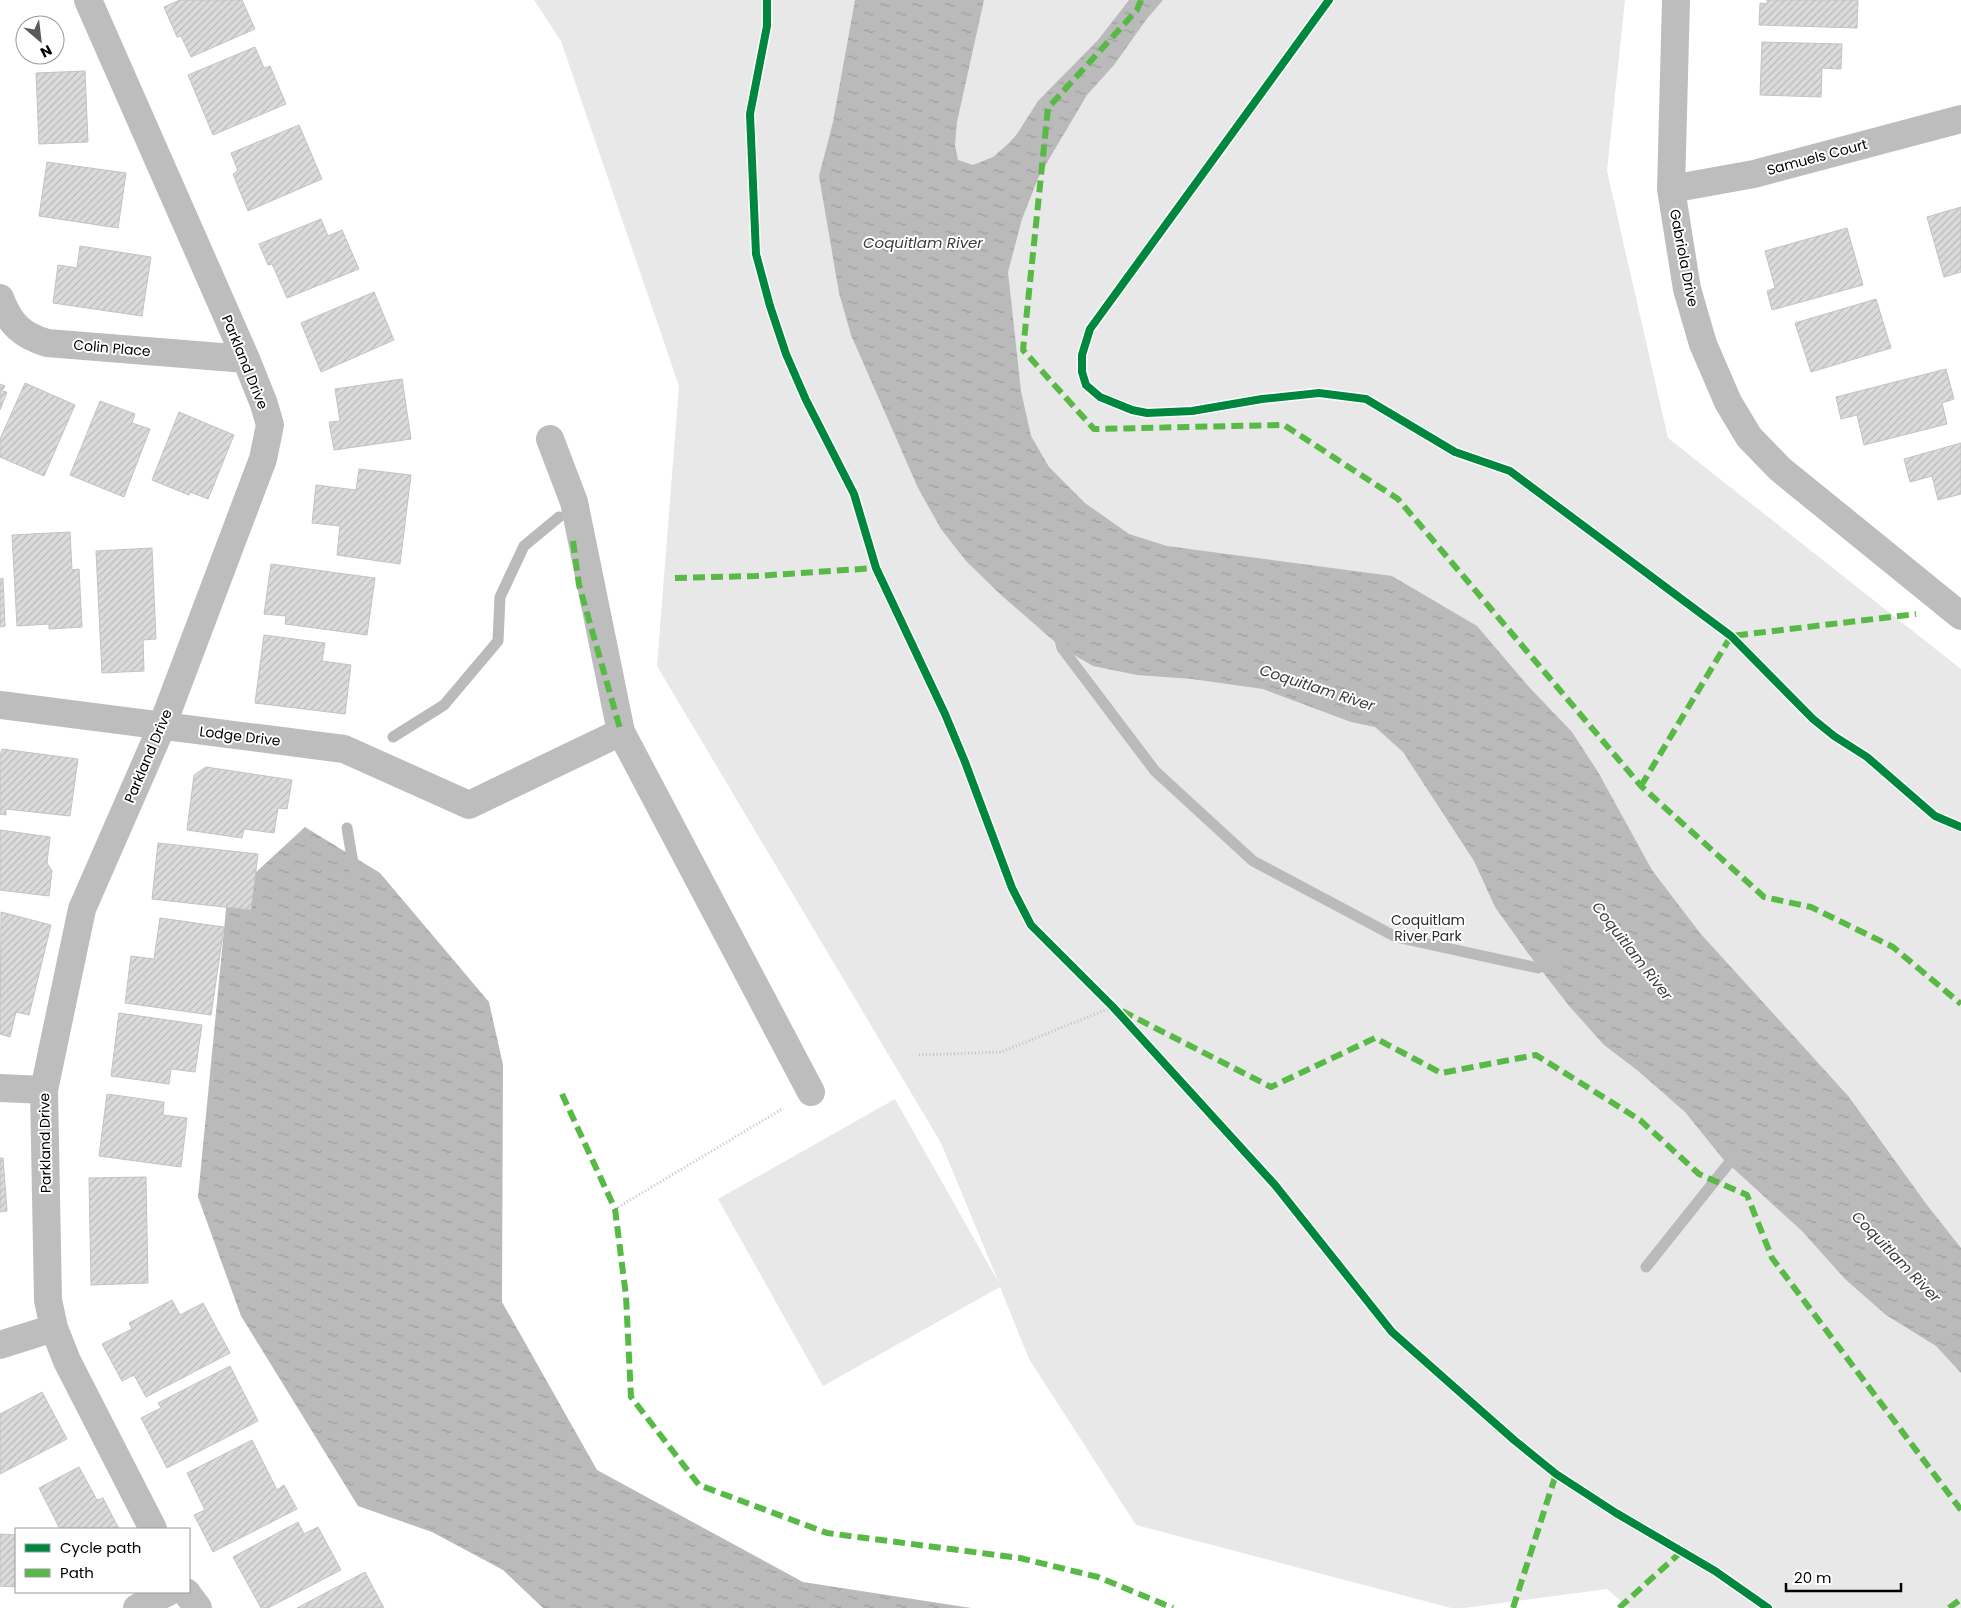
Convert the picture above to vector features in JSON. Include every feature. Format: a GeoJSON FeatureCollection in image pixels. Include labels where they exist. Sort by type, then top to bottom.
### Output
{"type":"FeatureCollection","features":[{"type":"Feature","properties":{"kind":"street","name":"Parkland Drive"},"geometry":{"type":"LineString","coordinates":[[88,0],[246,359],[270,425],[263,459],[162,726],[82,909],[44,1090],[48,1300],[54,1328],[67,1361],[152,1528]]}},
{"type":"Feature","properties":{"kind":"street","name":"Gabriola Drive"},"geometry":{"type":"LineString","coordinates":[[1676,0],[1671,189],[1687,288],[1703,344],[1728,402],[1749,437],[1780,469],[1961,616]]}},
{"type":"Feature","properties":{"kind":"street","name":"Samuels Court"},"geometry":{"type":"LineString","coordinates":[[1671,189],[1754,174],[1961,118]]}},
{"type":"Feature","properties":{"kind":"street","name":"Colin Place"},"geometry":{"type":"LineString","coordinates":[[0,298],[8,317],[17,328],[32,338],[47,343],[246,359]]}},
{"type":"Feature","properties":{"kind":"street"},"geometry":{"type":"LineString","coordinates":[[550,438],[574,502],[622,732],[810,1092]]}},
{"type":"Feature","properties":{"kind":"street","name":"Lodge Drive"},"geometry":{"type":"LineString","coordinates":[[0,705],[344,749],[469,806],[622,732]]}},
{"type":"Feature","properties":{"kind":"street"},"geometry":{"type":"LineString","coordinates":[[0,1088],[44,1090]]}},
{"type":"Feature","properties":{"kind":"street"},"geometry":{"type":"LineString","coordinates":[[0,1345],[54,1328]]}},
{"type":"Feature","properties":{"kind":"street"},"geometry":{"type":"LineString","coordinates":[[137,1608],[166,1593]]}},
{"type":"Feature","properties":{"kind":"street"},"geometry":{"type":"LineString","coordinates":[[187,1593],[198,1608]]}},
{"type":"Feature","properties":{"kind":"path"},"geometry":{"type":"LineString","coordinates":[[919,1055],[1001,1052],[1112,1007]]}},
{"type":"Feature","properties":{"kind":"path"},"geometry":{"type":"LineString","coordinates":[[615,1209],[810,1092]]}},
{"type":"Feature","properties":{"kind":"green space","name":"Coquitlam River Park"},"geometry":{"type":"Polygon","coordinates":[[[534,0],[1625,0],[1607,171],[1668,438],[1961,669],[1961,1608],[1629,1608],[1607,1589],[1464,1608],[1451,1608],[1136,1525],[1029,1359],[1000,1287],[823,1386],[718,1199],[895,1099],[999,1283],[941,1143],[657,666],[679,386],[561,41],[534,0]]]}},
{"type":"Feature","properties":{"kind":"water","name":"Coquitlam River"},"geometry":{"type":"Polygon","coordinates":[[[855,0],[984,0],[957,122],[955,145],[958,160],[973,165],[993,157],[1009,143],[1038,101],[1098,40],[1129,0],[1163,0],[1146,20],[1114,65],[1087,95],[1039,176],[1022,219],[1008,272],[1021,391],[1031,436],[1049,467],[1085,503],[1129,534],[1167,546],[1392,576],[1477,626],[1529,687],[1572,732],[1598,772],[1652,870],[1700,933],[1849,1097],[1927,1205],[1961,1248],[1961,1373],[1936,1346],[1886,1315],[1845,1279],[1802,1231],[1723,1159],[1685,1112],[1637,1070],[1604,1045],[1570,1007],[1527,952],[1495,907],[1474,861],[1403,752],[1375,727],[1351,722],[1263,689],[1192,679],[1137,675],[1093,666],[1062,648],[1001,595],[966,561],[941,529],[918,488],[851,335],[839,293],[819,176],[833,122],[855,0]]]}},
{"type":"Feature","properties":{"kind":"water"},"geometry":{"type":"Polygon","coordinates":[[[305,827],[380,873],[489,1002],[503,1065],[502,1302],[597,1470],[803,1582],[971,1608],[543,1608],[503,1570],[432,1532],[358,1506],[241,1316],[198,1197],[227,899],[305,827]]]}},
{"type":"Feature","properties":{"kind":"building"},"geometry":{"type":"Polygon","coordinates":[[[180,0],[242,0],[255,29],[191,57],[181,36],[177,37],[164,7],[180,0]]]}},
{"type":"Feature","properties":{"kind":"building"},"geometry":{"type":"Polygon","coordinates":[[[1767,0],[1858,0],[1857,28],[1759,25],[1760,3],[1767,4],[1767,0]]]}},
{"type":"Feature","properties":{"kind":"building"},"geometry":{"type":"Polygon","coordinates":[[[1762,42],[1842,44],[1841,69],[1822,68],[1821,97],[1760,95],[1762,42]]]}},
{"type":"Feature","properties":{"kind":"building"},"geometry":{"type":"Polygon","coordinates":[[[255,47],[264,68],[270,66],[286,104],[213,135],[188,75],[255,47]]]}},
{"type":"Feature","properties":{"kind":"building"},"geometry":{"type":"Polygon","coordinates":[[[85,71],[88,142],[39,144],[36,73],[85,71]]]}},
{"type":"Feature","properties":{"kind":"building"},"geometry":{"type":"Polygon","coordinates":[[[299,125],[322,179],[248,211],[233,174],[238,171],[231,153],[299,125]]]}},
{"type":"Feature","properties":{"kind":"building"},"geometry":{"type":"Polygon","coordinates":[[[47,162],[126,173],[118,228],[39,216],[47,162]]]}},
{"type":"Feature","properties":{"kind":"building"},"geometry":{"type":"Polygon","coordinates":[[[1961,207],[1961,272],[1944,277],[1927,217],[1961,207]]]}},
{"type":"Feature","properties":{"kind":"building"},"geometry":{"type":"Polygon","coordinates":[[[321,219],[328,236],[342,230],[359,269],[287,298],[272,264],[268,265],[259,244],[321,219]]]}},
{"type":"Feature","properties":{"kind":"building"},"geometry":{"type":"Polygon","coordinates":[[[1847,228],[1863,285],[1772,310],[1767,291],[1775,288],[1765,251],[1847,228]]]}},
{"type":"Feature","properties":{"kind":"building"},"geometry":{"type":"Polygon","coordinates":[[[80,246],[151,257],[142,316],[53,303],[58,265],[77,268],[80,246]]]}},
{"type":"Feature","properties":{"kind":"building"},"geometry":{"type":"Polygon","coordinates":[[[374,292],[394,340],[321,372],[301,323],[374,292]]]}},
{"type":"Feature","properties":{"kind":"building"},"geometry":{"type":"Polygon","coordinates":[[[1876,299],[1891,348],[1811,372],[1795,323],[1876,299]]]}},
{"type":"Feature","properties":{"kind":"building"},"geometry":{"type":"Polygon","coordinates":[[[1946,369],[1954,399],[1942,403],[1947,424],[1864,445],[1857,415],[1841,419],[1836,397],[1946,369]]]}},
{"type":"Feature","properties":{"kind":"building"},"geometry":{"type":"Polygon","coordinates":[[[402,379],[411,439],[334,450],[329,422],[340,421],[335,389],[402,379]]]}},
{"type":"Feature","properties":{"kind":"building"},"geometry":{"type":"Polygon","coordinates":[[[25,383],[75,405],[44,476],[0,457],[0,439],[25,383]]]}},
{"type":"Feature","properties":{"kind":"building"},"geometry":{"type":"Polygon","coordinates":[[[0,384],[5,386],[2,391],[7,392],[0,410],[0,384]]]}},
{"type":"Feature","properties":{"kind":"building"},"geometry":{"type":"Polygon","coordinates":[[[100,401],[135,414],[132,423],[150,429],[124,497],[70,475],[100,401]]]}},
{"type":"Feature","properties":{"kind":"building"},"geometry":{"type":"Polygon","coordinates":[[[179,412],[234,435],[208,499],[190,492],[189,495],[152,480],[179,412]]]}},
{"type":"Feature","properties":{"kind":"building"},"geometry":{"type":"Polygon","coordinates":[[[1961,443],[1961,494],[1938,500],[1932,476],[1910,482],[1904,459],[1961,443]]]}},
{"type":"Feature","properties":{"kind":"building"},"geometry":{"type":"Polygon","coordinates":[[[359,469],[411,475],[400,564],[337,555],[340,526],[312,523],[316,485],[356,490],[359,469]]]}},
{"type":"Feature","properties":{"kind":"building"},"geometry":{"type":"Polygon","coordinates":[[[70,532],[72,570],[79,569],[82,627],[49,629],[49,624],[17,626],[12,535],[70,532]]]}},
{"type":"Feature","properties":{"kind":"building"},"geometry":{"type":"Polygon","coordinates":[[[152,548],[156,639],[143,640],[144,671],[102,673],[96,551],[152,548]]]}},
{"type":"Feature","properties":{"kind":"building"},"geometry":{"type":"Polygon","coordinates":[[[271,564],[375,578],[367,635],[285,624],[286,616],[264,614],[271,564]]]}},
{"type":"Feature","properties":{"kind":"building"},"geometry":{"type":"Polygon","coordinates":[[[3,578],[5,626],[0,627],[0,579],[3,578]]]}},
{"type":"Feature","properties":{"kind":"building"},"geometry":{"type":"Polygon","coordinates":[[[264,635],[325,643],[322,661],[351,665],[345,714],[255,703],[264,635]]]}},
{"type":"Feature","properties":{"kind":"building"},"geometry":{"type":"Polygon","coordinates":[[[2,749],[78,759],[70,816],[6,809],[6,815],[0,814],[0,755],[2,749]]]}},
{"type":"Feature","properties":{"kind":"building"},"geometry":{"type":"Polygon","coordinates":[[[206,767],[292,780],[287,809],[278,808],[274,833],[244,829],[242,838],[187,830],[194,775],[206,767]]]}},
{"type":"Feature","properties":{"kind":"building"},"geometry":{"type":"Polygon","coordinates":[[[0,830],[50,837],[47,863],[52,871],[49,896],[0,890],[0,830]]]}},
{"type":"Feature","properties":{"kind":"building"},"geometry":{"type":"Polygon","coordinates":[[[158,843],[258,854],[251,910],[152,899],[158,843]]]}},
{"type":"Feature","properties":{"kind":"building"},"geometry":{"type":"Polygon","coordinates":[[[1,912],[51,925],[29,1015],[16,1012],[10,1037],[0,1034],[1,912]]]}},
{"type":"Feature","properties":{"kind":"building"},"geometry":{"type":"Polygon","coordinates":[[[160,918],[224,927],[211,1015],[125,1003],[131,956],[154,959],[160,918]]]}},
{"type":"Feature","properties":{"kind":"building"},"geometry":{"type":"Polygon","coordinates":[[[119,1013],[202,1025],[195,1072],[171,1069],[169,1084],[111,1076],[119,1013]]]}},
{"type":"Feature","properties":{"kind":"building"},"geometry":{"type":"Polygon","coordinates":[[[107,1094],[164,1102],[163,1115],[187,1118],[181,1167],[99,1156],[107,1094]]]}},
{"type":"Feature","properties":{"kind":"building"},"geometry":{"type":"Polygon","coordinates":[[[0,1158],[3,1158],[7,1211],[0,1212],[0,1158]]]}},
{"type":"Feature","properties":{"kind":"building"},"geometry":{"type":"Polygon","coordinates":[[[146,1177],[148,1283],[91,1285],[89,1178],[146,1177]]]}},
{"type":"Feature","properties":{"kind":"building"},"geometry":{"type":"Polygon","coordinates":[[[172,1300],[180,1315],[203,1303],[230,1353],[146,1397],[134,1375],[122,1381],[102,1344],[132,1329],[129,1323],[172,1300]]]}},
{"type":"Feature","properties":{"kind":"building"},"geometry":{"type":"Polygon","coordinates":[[[230,1366],[258,1421],[167,1468],[141,1418],[161,1408],[158,1403],[230,1366]]]}},
{"type":"Feature","properties":{"kind":"building"},"geometry":{"type":"Polygon","coordinates":[[[42,1392],[67,1439],[0,1474],[0,1414],[42,1392]]]}},
{"type":"Feature","properties":{"kind":"building"},"geometry":{"type":"Polygon","coordinates":[[[252,1440],[277,1490],[284,1485],[297,1509],[213,1552],[194,1515],[205,1510],[187,1473],[252,1440]]]}},
{"type":"Feature","properties":{"kind":"building"},"geometry":{"type":"Polygon","coordinates":[[[79,1467],[97,1500],[103,1498],[118,1528],[59,1528],[39,1488],[79,1467]]]}},
{"type":"Feature","properties":{"kind":"building"},"geometry":{"type":"Polygon","coordinates":[[[298,1522],[304,1534],[318,1527],[341,1570],[268,1608],[261,1608],[233,1557],[298,1522]]]}},
{"type":"Feature","properties":{"kind":"building"},"geometry":{"type":"Polygon","coordinates":[[[0,1534],[15,1535],[15,1587],[0,1586],[0,1534]]]}},
{"type":"Feature","properties":{"kind":"building"},"geometry":{"type":"Polygon","coordinates":[[[365,1572],[384,1608],[297,1608],[365,1572]]]}},
{"type":"Feature","properties":{"kind":"waterway"},"geometry":{"type":"LineString","coordinates":[[393,737],[444,705],[498,641],[500,597],[524,546],[559,517]]}},
{"type":"Feature","properties":{"kind":"waterway"},"geometry":{"type":"LineString","coordinates":[[1059,635],[1062,648],[1155,771],[1253,861],[1396,937],[1538,968],[1552,960]]}},
{"type":"Feature","properties":{"kind":"waterway"},"geometry":{"type":"LineString","coordinates":[[347,828],[354,869]]}},
{"type":"Feature","properties":{"kind":"waterway"},"geometry":{"type":"LineString","coordinates":[[1646,1267],[1737,1153]]}},
{"type":"Feature","properties":{"kind":"marked path"},"geometry":{"type":"LineString","coordinates":[[1141,0],[1137,10],[1048,108],[1023,350],[1094,429],[1284,425],[1398,499],[1641,786],[1764,897],[1811,907],[1893,947],[1961,1004]]}},
{"type":"Feature","properties":{"kind":"marked path"},"geometry":{"type":"LineString","coordinates":[[573,541],[579,585],[621,732]]}},
{"type":"Feature","properties":{"kind":"marked path"},"geometry":{"type":"LineString","coordinates":[[675,578],[756,576],[876,568]]}},
{"type":"Feature","properties":{"kind":"marked path"},"geometry":{"type":"LineString","coordinates":[[1641,786],[1731,636],[1916,614]]}},
{"type":"Feature","properties":{"kind":"marked path"},"geometry":{"type":"LineString","coordinates":[[1122,1011],[1271,1087],[1375,1038],[1441,1073],[1536,1055],[1640,1120],[1699,1174],[1747,1195],[1772,1258],[1961,1510]]}},
{"type":"Feature","properties":{"kind":"marked path"},"geometry":{"type":"LineString","coordinates":[[562,1094],[615,1209],[626,1296],[631,1397],[699,1485],[827,1533],[1020,1558],[1098,1577],[1173,1608]]}},
{"type":"Feature","properties":{"kind":"marked path"},"geometry":{"type":"LineString","coordinates":[[1513,1608],[1556,1474]]}},
{"type":"Feature","properties":{"kind":"marked path"},"geometry":{"type":"LineString","coordinates":[[1619,1608],[1682,1551]]}},
{"type":"Feature","properties":{"kind":"marked path"},"geometry":{"type":"LineString","coordinates":[[1949,1608],[1961,1599]]}},
{"type":"Feature","properties":{"kind":"cycle path"},"geometry":{"type":"LineString","coordinates":[[767,0],[767,26],[750,114],[756,254],[770,306],[786,354],[806,400],[854,494],[876,568],[945,714],[1012,888],[1031,925],[1113,1007],[1275,1185],[1392,1332],[1514,1440],[1556,1474],[1616,1513],[1715,1571],[1768,1608]]}},
{"type":"Feature","properties":{"kind":"cycle path"},"geometry":{"type":"LineString","coordinates":[[1329,0],[1090,329],[1082,355],[1082,372],[1086,385],[1100,397],[1132,410],[1147,413],[1192,411],[1262,399],[1319,393],[1366,399],[1455,452],[1510,471],[1731,636],[1813,719],[1834,736],[1867,757],[1935,816],[1961,827]]}}]}
